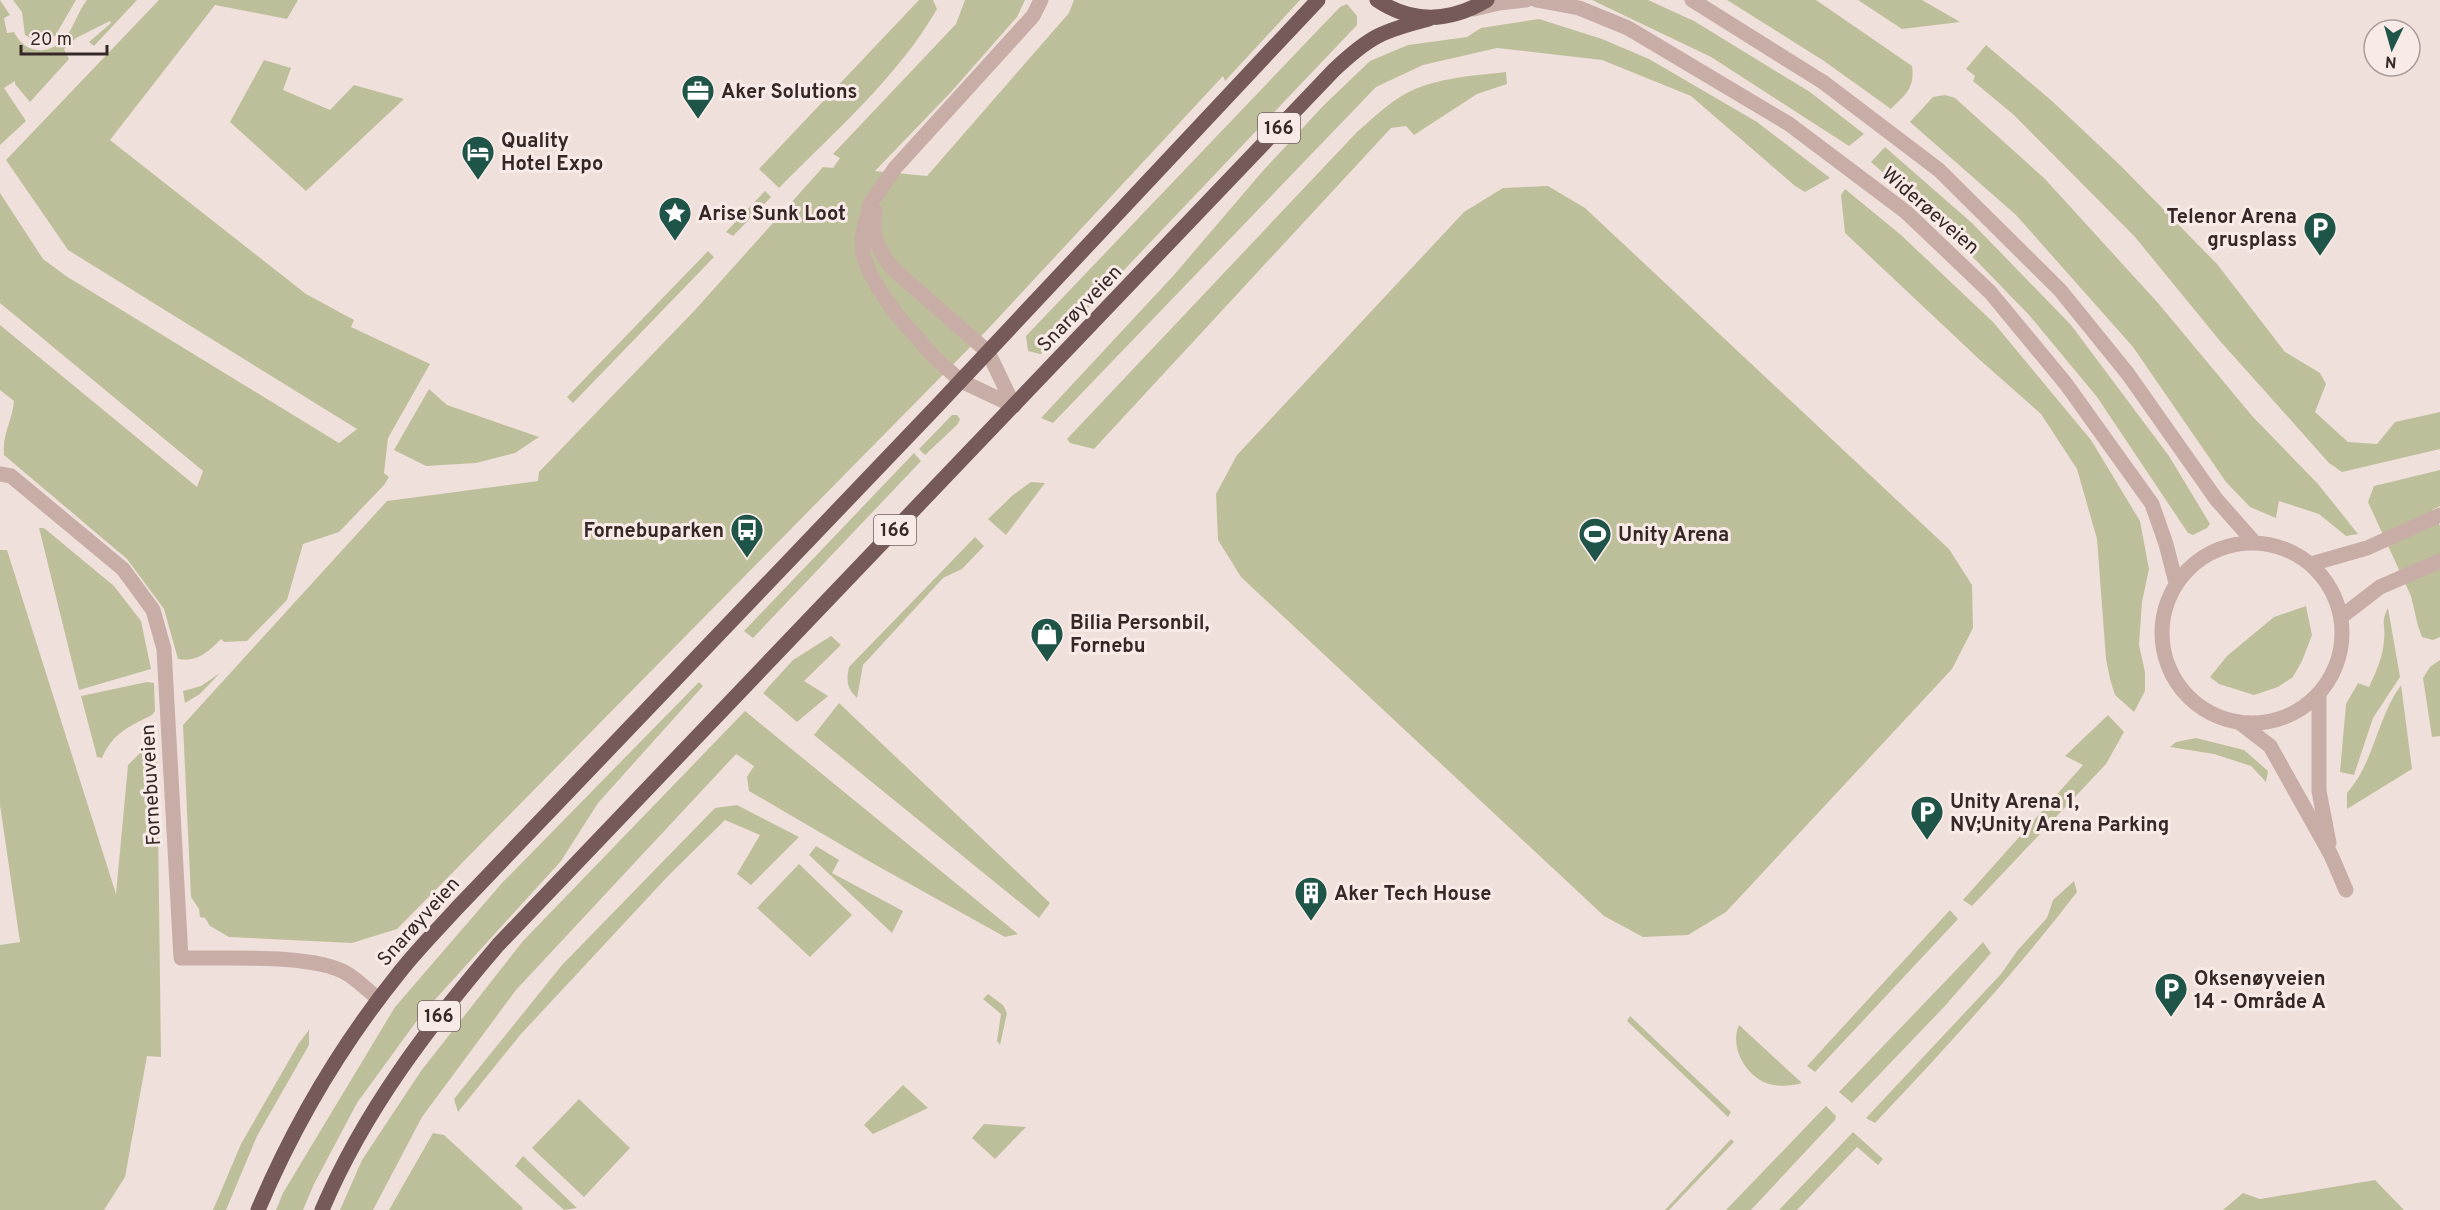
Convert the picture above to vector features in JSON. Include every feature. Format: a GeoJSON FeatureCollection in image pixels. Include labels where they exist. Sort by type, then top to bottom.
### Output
{"type":"FeatureCollection","features":[{"type":"Feature","properties":{"kind":"main road","name":"Snarøyveien"},"geometry":{"type":"LineString","coordinates":[[258,1210],[276,1168],[315,1093],[355,1030],[400,971],[457,908],[961,381],[1318,0]]}},
{"type":"Feature","properties":{"kind":"main road","name":"166"},"geometry":{"type":"LineString","coordinates":[[1377,0],[1409,16],[1429,19],[1443,18],[1468,11],[1487,0]]}},
{"type":"Feature","properties":{"kind":"main road","name":"Snarøyveien"},"geometry":{"type":"LineString","coordinates":[[322,1210],[369,1116],[407,1058],[452,999],[498,945],[1357,48],[1387,30],[1429,19]]}},
{"type":"Feature","properties":{"kind":"street"},"geometry":{"type":"LineString","coordinates":[[1014,406],[961,381],[935,358],[897,315],[874,281],[863,254],[862,238],[870,204],[895,168],[1033,16],[1041,0]]}},
{"type":"Feature","properties":{"kind":"street"},"geometry":{"type":"LineString","coordinates":[[1468,11],[1499,3],[1526,0]]}},
{"type":"Feature","properties":{"kind":"street","name":"Widerøeveien"},"geometry":{"type":"LineString","coordinates":[[1536,0],[1579,8],[1628,28],[1789,124],[1906,212],[1990,292],[2066,384],[2152,504],[2176,583]]}},
{"type":"Feature","properties":{"kind":"street","name":"Widerøeveien"},"geometry":{"type":"LineString","coordinates":[[1692,0],[1823,82],[1939,170],[2060,290],[2128,374],[2216,499],[2254,542]]}},
{"type":"Feature","properties":{"kind":"street"},"geometry":{"type":"LineString","coordinates":[[895,168],[885,186],[875,213],[873,226],[880,253],[893,269],[988,352],[1014,406]]}},
{"type":"Feature","properties":{"kind":"street","name":"Fornebuveien"},"geometry":{"type":"LineString","coordinates":[[0,474],[11,476],[123,569],[153,610],[164,649],[181,958],[297,960],[324,964],[347,974],[378,999]]}},
{"type":"Feature","properties":{"kind":"street"},"geometry":{"type":"LineString","coordinates":[[2311,564],[2367,548],[2440,515]]}},
{"type":"Feature","properties":{"kind":"street"},"geometry":{"type":"LineString","coordinates":[[2254,542],[2283,548],[2311,564],[2326,580],[2335,596],[2341,617],[2341,648],[2334,672],[2319,694],[2293,713],[2261,723],[2238,722],[2204,710],[2183,691],[2170,670],[2163,647],[2165,609],[2176,583],[2192,565],[2210,552],[2227,546],[2254,542]]}},
{"type":"Feature","properties":{"kind":"street"},"geometry":{"type":"LineString","coordinates":[[2341,617],[2380,587],[2440,561]]}},
{"type":"Feature","properties":{"kind":"street"},"geometry":{"type":"LineString","coordinates":[[2319,694],[2319,791],[2331,855]]}},
{"type":"Feature","properties":{"kind":"street"},"geometry":{"type":"LineString","coordinates":[[2238,722],[2270,746],[2331,855],[2346,890]]}},
{"type":"Feature","properties":{"kind":"green space"},"geometry":{"type":"Polygon","coordinates":[[[0,0],[10,15],[4,18],[7,33],[14,32],[18,39],[29,48],[41,50],[55,46],[65,38],[87,0],[137,0],[94,46],[89,42],[111,23],[110,21],[76,38],[64,49],[69,59],[30,102],[15,81],[4,88],[26,121],[0,145],[0,0]]]}},
{"type":"Feature","properties":{"kind":"green space"},"geometry":{"type":"Polygon","coordinates":[[[13,0],[76,0],[55,36],[33,39],[25,35],[22,12],[13,0]]]}},
{"type":"Feature","properties":{"kind":"green space"},"geometry":{"type":"Polygon","coordinates":[[[159,0],[298,0],[287,19],[215,5],[110,140],[306,294],[354,320],[351,327],[430,364],[388,438],[384,473],[389,477],[384,485],[339,532],[303,544],[287,600],[247,641],[224,642],[221,639],[197,658],[185,660],[178,659],[164,609],[127,559],[4,455],[4,441],[14,401],[0,390],[0,325],[197,487],[203,471],[0,303],[0,193],[43,259],[66,276],[339,443],[357,429],[68,250],[6,160],[159,0]]]}},
{"type":"Feature","properties":{"kind":"green space"},"geometry":{"type":"Polygon","coordinates":[[[919,0],[933,0],[937,9],[904,58],[864,103],[779,188],[759,169],[919,0]]]}},
{"type":"Feature","properties":{"kind":"green space"},"geometry":{"type":"Polygon","coordinates":[[[965,0],[1025,0],[1017,17],[951,92],[875,171],[927,176],[1069,13],[1074,0],[1300,0],[1225,81],[1223,76],[988,329],[397,929],[352,943],[229,937],[210,926],[205,918],[200,917],[199,909],[191,897],[183,725],[387,501],[538,481],[539,472],[695,310],[823,167],[833,168],[840,158],[833,154],[956,24],[965,0]]]}},
{"type":"Feature","properties":{"kind":"green space"},"geometry":{"type":"Polygon","coordinates":[[[1592,0],[1648,0],[1694,21],[1810,92],[1864,134],[1849,146],[1711,57],[1592,0]]]}},
{"type":"Feature","properties":{"kind":"green space"},"geometry":{"type":"Polygon","coordinates":[[[1727,0],[1816,0],[1912,66],[1911,85],[1891,109],[1824,61],[1727,0]]]}},
{"type":"Feature","properties":{"kind":"green space"},"geometry":{"type":"Polygon","coordinates":[[[1858,0],[1922,0],[1960,22],[1902,29],[1858,0]]]}},
{"type":"Feature","properties":{"kind":"green space"},"geometry":{"type":"Polygon","coordinates":[[[1347,4],[1357,16],[1357,25],[1046,352],[1040,354],[1028,351],[1026,336],[1340,7],[1347,4]]]}},
{"type":"Feature","properties":{"kind":"green space"},"geometry":{"type":"Polygon","coordinates":[[[1539,19],[1602,39],[1649,59],[1757,122],[1830,178],[1805,192],[1795,186],[1691,96],[1602,60],[1497,48],[1423,65],[1376,87],[1053,423],[1041,418],[1174,275],[1261,173],[1323,106],[1370,61],[1408,45],[1467,37],[1481,28],[1539,19]]]}},
{"type":"Feature","properties":{"kind":"green space"},"geometry":{"type":"Polygon","coordinates":[[[1986,45],[2052,101],[2120,165],[2217,264],[2285,352],[2320,373],[2326,384],[2315,412],[2348,442],[2377,444],[2395,422],[2440,412],[2440,449],[2342,472],[2329,463],[2220,341],[2135,237],[2014,115],[1973,81],[1975,76],[1966,69],[1986,45]]]}},
{"type":"Feature","properties":{"kind":"green space"},"geometry":{"type":"Polygon","coordinates":[[[264,60],[291,68],[283,90],[330,110],[354,85],[404,99],[306,191],[230,122],[264,60]]]}},
{"type":"Feature","properties":{"kind":"green space"},"geometry":{"type":"Polygon","coordinates":[[[1506,72],[1507,84],[1477,94],[1414,135],[1406,126],[1391,128],[1094,449],[1070,443],[1067,439],[1357,132],[1382,110],[1409,92],[1435,82],[1506,72]]]}},
{"type":"Feature","properties":{"kind":"green space"},"geometry":{"type":"Polygon","coordinates":[[[1945,95],[1955,98],[2045,179],[2158,303],[2253,417],[2318,484],[2358,534],[2346,536],[2319,514],[2279,501],[2276,518],[2250,507],[2226,482],[2133,347],[2016,215],[1910,122],[1933,97],[1945,95]]]}},
{"type":"Feature","properties":{"kind":"green space"},"geometry":{"type":"Polygon","coordinates":[[[1885,147],[1972,223],[2071,325],[2169,456],[2210,524],[2207,528],[2193,535],[2188,533],[2097,397],[2029,315],[1937,220],[1871,162],[1885,147]]]}},
{"type":"Feature","properties":{"kind":"green space","name":"Unity Arena"},"geometry":{"type":"Polygon","coordinates":[[[1548,186],[1585,208],[1949,549],[1972,585],[1973,628],[1952,669],[1726,912],[1688,935],[1643,937],[1604,916],[1241,577],[1218,540],[1216,494],[1237,455],[1464,212],[1503,188],[1548,186]]]}},
{"type":"Feature","properties":{"kind":"green space"},"geometry":{"type":"Polygon","coordinates":[[[1845,189],[1901,235],[1993,322],[2091,440],[2140,521],[2149,569],[2142,602],[2139,645],[2145,672],[2145,691],[2134,712],[2115,695],[2110,679],[2106,659],[2097,539],[2077,469],[2041,414],[1845,233],[1841,195],[1845,189]]]}},
{"type":"Feature","properties":{"kind":"green space"},"geometry":{"type":"Polygon","coordinates":[[[765,191],[771,197],[733,236],[726,232],[765,191]]]}},
{"type":"Feature","properties":{"kind":"green space"},"geometry":{"type":"Polygon","coordinates":[[[708,251],[714,257],[573,403],[567,397],[708,251]]]}},
{"type":"Feature","properties":{"kind":"green space"},"geometry":{"type":"Polygon","coordinates":[[[429,389],[447,405],[539,437],[515,453],[476,463],[426,466],[394,450],[429,389]]]}},
{"type":"Feature","properties":{"kind":"green space"},"geometry":{"type":"Polygon","coordinates":[[[952,415],[957,415],[960,419],[958,424],[925,455],[919,449],[952,415]]]}},
{"type":"Feature","properties":{"kind":"green space"},"geometry":{"type":"Polygon","coordinates":[[[914,453],[921,461],[753,638],[744,631],[914,453]]]}},
{"type":"Feature","properties":{"kind":"green space"},"geometry":{"type":"Polygon","coordinates":[[[2440,470],[2440,506],[2432,510],[2440,526],[2440,637],[2433,640],[2422,637],[2411,596],[2368,502],[2374,486],[2440,470]]]}},
{"type":"Feature","properties":{"kind":"green space"},"geometry":{"type":"Polygon","coordinates":[[[1031,482],[1045,483],[1006,535],[988,519],[1013,495],[1031,482]]]}},
{"type":"Feature","properties":{"kind":"green space"},"geometry":{"type":"Polygon","coordinates":[[[39,528],[44,528],[114,586],[141,621],[151,669],[79,690],[39,528]]]}},
{"type":"Feature","properties":{"kind":"green space"},"geometry":{"type":"Polygon","coordinates":[[[975,537],[984,546],[962,569],[943,578],[863,665],[857,698],[848,684],[849,667],[975,537]]]}},
{"type":"Feature","properties":{"kind":"green space"},"geometry":{"type":"Polygon","coordinates":[[[0,550],[7,550],[116,894],[128,765],[144,749],[157,747],[161,1057],[147,1056],[125,1177],[104,1210],[0,1210],[0,945],[20,942],[0,805],[0,550]]]}},
{"type":"Feature","properties":{"kind":"green space"},"geometry":{"type":"Polygon","coordinates":[[[2306,606],[2312,635],[2293,677],[2278,687],[2254,695],[2219,684],[2210,677],[2227,656],[2274,617],[2306,606]]]}},
{"type":"Feature","properties":{"kind":"green space"},"geometry":{"type":"Polygon","coordinates":[[[2388,608],[2400,677],[2373,718],[2354,775],[2340,772],[2346,704],[2358,683],[2369,687],[2374,676],[2382,652],[2384,621],[2388,608]]]}},
{"type":"Feature","properties":{"kind":"green space"},"geometry":{"type":"Polygon","coordinates":[[[831,636],[841,645],[804,681],[828,696],[797,722],[763,693],[793,660],[831,636]]]}},
{"type":"Feature","properties":{"kind":"green space"},"geometry":{"type":"Polygon","coordinates":[[[2440,660],[2440,736],[2432,737],[2423,678],[2430,667],[2440,660]]]}},
{"type":"Feature","properties":{"kind":"green space"},"geometry":{"type":"Polygon","coordinates":[[[220,673],[200,694],[185,703],[183,691],[201,686],[220,673]]]}},
{"type":"Feature","properties":{"kind":"green space"},"geometry":{"type":"Polygon","coordinates":[[[147,682],[154,683],[155,711],[122,732],[111,742],[102,758],[97,757],[81,696],[147,682]]]}},
{"type":"Feature","properties":{"kind":"green space"},"geometry":{"type":"Polygon","coordinates":[[[699,682],[703,686],[598,803],[561,861],[421,1015],[357,1103],[314,1184],[303,1210],[276,1210],[283,1193],[395,1007],[502,883],[699,682]]]}},
{"type":"Feature","properties":{"kind":"green space"},"geometry":{"type":"Polygon","coordinates":[[[2401,685],[2412,769],[2347,809],[2347,793],[2370,754],[2386,712],[2401,685]]]}},
{"type":"Feature","properties":{"kind":"green space"},"geometry":{"type":"Polygon","coordinates":[[[839,703],[1050,903],[1039,918],[814,735],[839,703]]]}},
{"type":"Feature","properties":{"kind":"green space"},"geometry":{"type":"Polygon","coordinates":[[[745,711],[1018,934],[1005,937],[749,791],[747,777],[754,766],[736,754],[516,990],[422,1117],[373,1210],[340,1210],[362,1160],[421,1071],[523,941],[745,711]]]}},
{"type":"Feature","properties":{"kind":"green space"},"geometry":{"type":"Polygon","coordinates":[[[2108,715],[2124,732],[2106,764],[1972,906],[1963,900],[2083,765],[2065,756],[2108,715]]]}},
{"type":"Feature","properties":{"kind":"green space"},"geometry":{"type":"Polygon","coordinates":[[[2196,738],[2244,750],[2268,771],[2266,782],[2251,766],[2214,754],[2170,747],[2176,742],[2196,738]]]}},
{"type":"Feature","properties":{"kind":"green space"},"geometry":{"type":"Polygon","coordinates":[[[737,805],[799,837],[751,885],[737,874],[760,835],[725,820],[669,875],[521,1034],[458,1112],[454,1099],[562,965],[715,808],[737,805]]]}},
{"type":"Feature","properties":{"kind":"green space"},"geometry":{"type":"Polygon","coordinates":[[[816,846],[839,860],[832,873],[903,911],[892,933],[809,855],[816,846]]]}},
{"type":"Feature","properties":{"kind":"green space"},"geometry":{"type":"Polygon","coordinates":[[[799,864],[852,915],[810,957],[757,908],[799,864]]]}},
{"type":"Feature","properties":{"kind":"green space"},"geometry":{"type":"Polygon","coordinates":[[[2074,881],[2077,892],[1979,1010],[1875,1123],[1866,1118],[2001,974],[2017,951],[2047,918],[2053,900],[2074,881]]]}},
{"type":"Feature","properties":{"kind":"green space"},"geometry":{"type":"Polygon","coordinates":[[[1950,910],[1958,919],[1815,1072],[1807,1066],[1950,910]]]}},
{"type":"Feature","properties":{"kind":"green space"},"geometry":{"type":"Polygon","coordinates":[[[1983,942],[1991,953],[1944,1007],[1852,1103],[1839,1092],[1983,942]]]}},
{"type":"Feature","properties":{"kind":"green space"},"geometry":{"type":"Polygon","coordinates":[[[988,994],[1003,1005],[1007,1013],[1000,1045],[997,1041],[1001,1014],[983,999],[988,994]]]}},
{"type":"Feature","properties":{"kind":"green space"},"geometry":{"type":"Polygon","coordinates":[[[1630,1016],[1731,1112],[1728,1117],[1627,1021],[1630,1016]]]}},
{"type":"Feature","properties":{"kind":"green space"},"geometry":{"type":"Polygon","coordinates":[[[1739,1025],[1802,1083],[1786,1086],[1773,1085],[1753,1075],[1738,1051],[1736,1034],[1739,1025]]]}},
{"type":"Feature","properties":{"kind":"green space"},"geometry":{"type":"Polygon","coordinates":[[[309,1030],[309,1045],[257,1136],[226,1210],[213,1210],[241,1144],[299,1043],[309,1030]]]}},
{"type":"Feature","properties":{"kind":"green space"},"geometry":{"type":"Polygon","coordinates":[[[903,1085],[928,1108],[873,1134],[864,1125],[903,1085]]]}},
{"type":"Feature","properties":{"kind":"green space"},"geometry":{"type":"Polygon","coordinates":[[[579,1099],[630,1148],[584,1197],[532,1148],[579,1099]]]}},
{"type":"Feature","properties":{"kind":"green space"},"geometry":{"type":"Polygon","coordinates":[[[1826,1106],[1836,1116],[1835,1120],[1751,1210],[1726,1210],[1826,1106]]]}},
{"type":"Feature","properties":{"kind":"green space"},"geometry":{"type":"Polygon","coordinates":[[[984,1124],[1026,1127],[995,1159],[972,1138],[984,1124]]]}},
{"type":"Feature","properties":{"kind":"green space"},"geometry":{"type":"Polygon","coordinates":[[[1853,1132],[1883,1159],[1878,1165],[1857,1147],[1797,1210],[1779,1210],[1853,1132]]]}},
{"type":"Feature","properties":{"kind":"green space"},"geometry":{"type":"Polygon","coordinates":[[[433,1133],[444,1135],[523,1208],[522,1210],[389,1210],[433,1133]]]}},
{"type":"Feature","properties":{"kind":"green space"},"geometry":{"type":"Polygon","coordinates":[[[1731,1139],[1734,1142],[1669,1210],[1665,1210],[1731,1139]]]}},
{"type":"Feature","properties":{"kind":"green space"},"geometry":{"type":"Polygon","coordinates":[[[523,1156],[577,1208],[564,1210],[515,1166],[523,1156]]]}},
{"type":"Feature","properties":{"kind":"green space"},"geometry":{"type":"Polygon","coordinates":[[[2375,1180],[2404,1210],[2223,1210],[2243,1193],[2260,1199],[2375,1180]]]}},
{"type":"Feature","properties":{"kind":"place","name":"Aker Solutions"},"geometry":{"type":"Point","coordinates":[698,120]}},
{"type":"Feature","properties":{"kind":"place","name":"Quality Hotel Expo"},"geometry":{"type":"Point","coordinates":[478,181]}},
{"type":"Feature","properties":{"kind":"place","name":"Arise Sunk Loot"},"geometry":{"type":"Point","coordinates":[675,242]}},
{"type":"Feature","properties":{"kind":"place","name":"Telenor Arena grusplass"},"geometry":{"type":"Point","coordinates":[2320,257]}},
{"type":"Feature","properties":{"kind":"place","name":"Fornebuparken"},"geometry":{"type":"Point","coordinates":[747,559]}},
{"type":"Feature","properties":{"kind":"place","name":"Unity Arena"},"geometry":{"type":"Point","coordinates":[1595,563]}},
{"type":"Feature","properties":{"kind":"place","name":"Bilia Personbil, Fornebu"},"geometry":{"type":"Point","coordinates":[1047,663]}},
{"type":"Feature","properties":{"kind":"place","name":"Unity Arena 1, NV;Unity Arena Parking"},"geometry":{"type":"Point","coordinates":[1927,841]}},
{"type":"Feature","properties":{"kind":"place","name":"Aker Tech House"},"geometry":{"type":"Point","coordinates":[1311,922]}},
{"type":"Feature","properties":{"kind":"place","name":"Oksenøyveien 14 - Område A"},"geometry":{"type":"Point","coordinates":[2171,1018]}}]}
